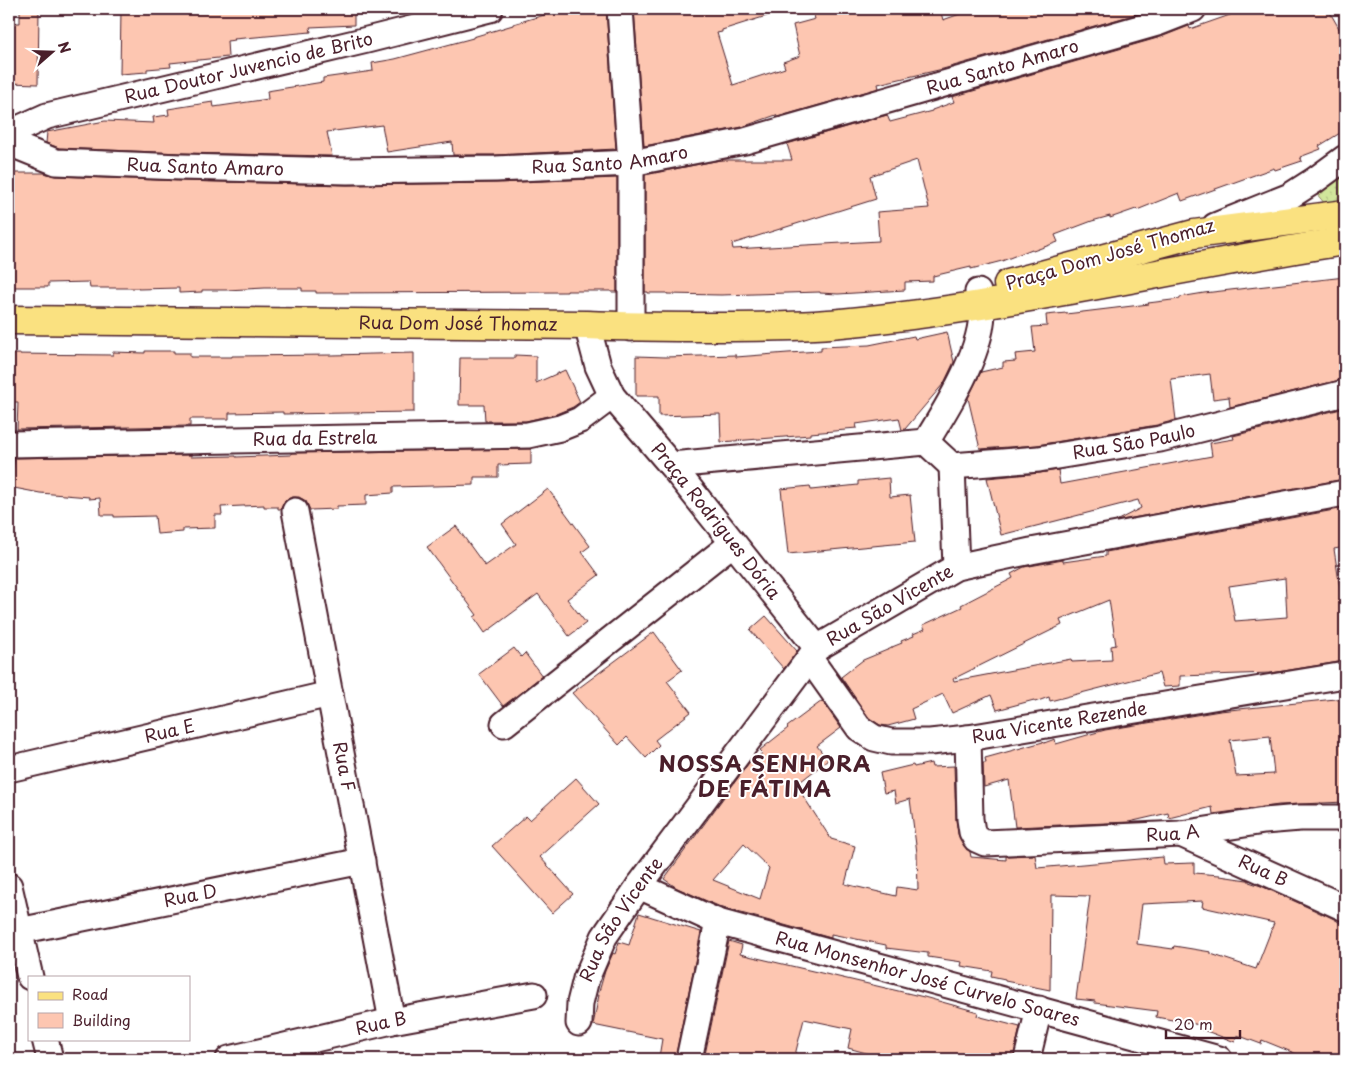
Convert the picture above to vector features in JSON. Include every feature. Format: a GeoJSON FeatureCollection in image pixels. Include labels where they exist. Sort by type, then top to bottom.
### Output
{"type":"FeatureCollection","features":[{"type":"Feature","properties":{"kind":"main road"},"geometry":{"type":"LineString","coordinates":[[1194,234],[1345,214]]}},
{"type":"Feature","properties":{"kind":"main road"},"geometry":{"type":"LineString","coordinates":[[1309,219],[1309,232],[1313,246]]}},
{"type":"Feature","properties":{"kind":"main road","name":"Praça Dom José Thomaz"},"geometry":{"type":"LineString","coordinates":[[980,299],[1194,234]]}},
{"type":"Feature","properties":{"kind":"main road","name":"Praça Dom José Thomaz"},"geometry":{"type":"LineString","coordinates":[[980,299],[1345,241]]}},
{"type":"Feature","properties":{"kind":"main road","name":"Rua Dom José Thomaz"},"geometry":{"type":"LineString","coordinates":[[9,320],[587,325],[631,328],[768,327],[839,324],[906,316],[980,299]]}},
{"type":"Feature","properties":{"kind":"street","name":"Rua Doutor Juvencio de Brito"},"geometry":{"type":"LineString","coordinates":[[9,133],[47,116],[402,20],[490,9]]}},
{"type":"Feature","properties":{"kind":"street"},"geometry":{"type":"LineString","coordinates":[[620,9],[632,164],[631,328]]}},
{"type":"Feature","properties":{"kind":"street","name":"Rua Santo Amaro"},"geometry":{"type":"LineString","coordinates":[[9,144],[56,162],[181,167],[347,171],[496,169],[632,164],[745,141],[1157,23],[1193,9]]}},
{"type":"Feature","properties":{"kind":"street","name":"Praça Dom José Thomaz"},"geometry":{"type":"LineString","coordinates":[[1194,234],[1290,196],[1345,158]]}},
{"type":"Feature","properties":{"kind":"street"},"geometry":{"type":"LineString","coordinates":[[926,442],[950,403],[970,360],[980,333],[980,299]]}},
{"type":"Feature","properties":{"kind":"street","name":"Praça Rodrigues Dória"},"geometry":{"type":"LineString","coordinates":[[587,325],[598,366],[612,396],[671,465],[733,543],[813,653]]}},
{"type":"Feature","properties":{"kind":"street","name":"Rua São Paulo"},"geometry":{"type":"LineString","coordinates":[[952,466],[1039,459],[1160,438],[1345,394]]}},
{"type":"Feature","properties":{"kind":"street","name":"Rua da Estrela"},"geometry":{"type":"LineString","coordinates":[[9,444],[528,435],[560,428],[580,420],[612,396]]}},
{"type":"Feature","properties":{"kind":"street"},"geometry":{"type":"LineString","coordinates":[[671,465],[926,442],[952,466],[956,568]]}},
{"type":"Feature","properties":{"kind":"street","name":"Rua São Vicente"},"geometry":{"type":"LineString","coordinates":[[579,1023],[580,1003],[586,979],[604,937],[813,653],[956,568],[1031,551],[1345,493]]}},
{"type":"Feature","properties":{"kind":"street","name":"Rua F"},"geometry":{"type":"LineString","coordinates":[[296,511],[392,1021]]}},
{"type":"Feature","properties":{"kind":"street"},"geometry":{"type":"LineString","coordinates":[[504,724],[733,543]]}},
{"type":"Feature","properties":{"kind":"street","name":"Rua Vicente Rezende"},"geometry":{"type":"LineString","coordinates":[[813,653],[859,728],[874,738],[892,742],[930,742],[968,738],[1345,674]]}},
{"type":"Feature","properties":{"kind":"street","name":"Rua E"},"geometry":{"type":"LineString","coordinates":[[9,768],[330,694]]}},
{"type":"Feature","properties":{"kind":"street","name":"Rua A"},"geometry":{"type":"LineString","coordinates":[[968,738],[972,832],[976,839],[985,844],[1181,834],[1264,821],[1300,818],[1345,818]]}},
{"type":"Feature","properties":{"kind":"street","name":"Rua B"},"geometry":{"type":"LineString","coordinates":[[1181,834],[1345,908]]}},
{"type":"Feature","properties":{"kind":"street","name":"Rua D"},"geometry":{"type":"LineString","coordinates":[[19,931],[362,861]]}},
{"type":"Feature","properties":{"kind":"street"},"geometry":{"type":"LineString","coordinates":[[9,886],[30,976]]}},
{"type":"Feature","properties":{"kind":"street","name":"Rua Monsenhor José Curvelo Soares"},"geometry":{"type":"LineString","coordinates":[[640,886],[718,922],[1219,1059]]}},
{"type":"Feature","properties":{"kind":"street"},"geometry":{"type":"LineString","coordinates":[[689,1059],[718,922]]}},
{"type":"Feature","properties":{"kind":"street","name":"Rua B"},"geometry":{"type":"LineString","coordinates":[[229,1059],[392,1021],[534,995]]}},
{"type":"Feature","properties":{"kind":"street"},"geometry":{"type":"LineString","coordinates":[[1027,1059],[1039,1009]]}},
{"type":"Feature","properties":{"kind":"street"},"geometry":{"type":"LineString","coordinates":[[45,1040],[50,1059]]}},
{"type":"Feature","properties":{"kind":"green space"},"geometry":{"type":"Polygon","coordinates":[[[1345,168],[1345,202],[1326,205],[1315,192],[1345,168]]]}},
{"type":"Feature","properties":{"kind":"building"},"geometry":{"type":"Polygon","coordinates":[[[20,9],[39,9],[38,84],[9,83],[9,23],[20,23],[20,9]]]}},
{"type":"Feature","properties":{"kind":"building"},"geometry":{"type":"Polygon","coordinates":[[[121,9],[354,9],[354,25],[310,27],[311,32],[234,39],[227,41],[228,57],[170,63],[171,67],[147,69],[147,72],[120,74],[121,9]]]}},
{"type":"Feature","properties":{"kind":"building"},"geometry":{"type":"Polygon","coordinates":[[[565,9],[606,9],[616,149],[496,155],[453,155],[452,142],[387,152],[382,125],[327,132],[332,156],[59,148],[46,143],[47,132],[105,121],[154,123],[153,117],[169,115],[168,109],[213,102],[214,107],[268,99],[267,91],[323,82],[323,78],[373,71],[372,63],[395,59],[473,38],[565,9]]]}},
{"type":"Feature","properties":{"kind":"building"},"geometry":{"type":"Polygon","coordinates":[[[634,9],[775,9],[776,13],[717,33],[733,85],[785,68],[783,62],[800,56],[793,25],[815,19],[812,9],[940,9],[943,20],[974,9],[1154,9],[943,69],[878,84],[879,88],[777,117],[776,115],[742,127],[644,146],[634,9]]]}},
{"type":"Feature","properties":{"kind":"building"},"geometry":{"type":"Polygon","coordinates":[[[1247,9],[1328,9],[1345,39],[1345,130],[1319,146],[1321,149],[1300,157],[1302,161],[1275,170],[1274,168],[1182,201],[1179,193],[1137,210],[1092,221],[1055,235],[1058,242],[1033,251],[1032,249],[1002,261],[933,276],[933,281],[905,282],[905,290],[838,294],[820,292],[721,295],[645,292],[645,175],[720,160],[792,160],[787,144],[887,115],[890,122],[932,111],[954,102],[952,97],[1161,37],[1189,26],[1190,29],[1247,9]],[[917,160],[870,176],[876,199],[732,244],[733,249],[879,241],[877,212],[929,208],[917,160]]]}},
{"type":"Feature","properties":{"kind":"building"},"geometry":{"type":"Polygon","coordinates":[[[9,173],[44,173],[55,176],[181,181],[347,185],[496,183],[617,178],[617,292],[316,293],[316,291],[302,291],[302,288],[265,288],[202,290],[202,292],[179,293],[179,288],[90,288],[89,282],[48,283],[48,287],[9,287],[9,173]]]}},
{"type":"Feature","properties":{"kind":"building"},"geometry":{"type":"Polygon","coordinates":[[[1345,277],[1345,347],[1340,347],[1344,379],[1230,407],[1229,397],[1213,399],[1210,374],[1171,379],[1176,420],[1157,425],[1037,445],[980,449],[968,398],[981,372],[1003,367],[1003,362],[1016,361],[1015,354],[1035,352],[1032,327],[1047,326],[1046,315],[1149,304],[1204,293],[1345,277]]]}},
{"type":"Feature","properties":{"kind":"building"},"geometry":{"type":"Polygon","coordinates":[[[947,332],[954,362],[944,383],[905,429],[902,430],[899,418],[856,424],[857,428],[810,433],[810,435],[721,442],[720,414],[659,416],[659,396],[636,396],[636,356],[736,355],[736,357],[821,351],[821,347],[869,345],[914,336],[915,339],[947,332]]]}},
{"type":"Feature","properties":{"kind":"building"},"geometry":{"type":"Polygon","coordinates":[[[145,351],[190,353],[190,357],[414,353],[414,412],[229,413],[229,419],[190,419],[190,426],[17,429],[18,402],[9,402],[9,354],[113,355],[113,352],[145,353],[145,351]]]}},
{"type":"Feature","properties":{"kind":"building"},"geometry":{"type":"Polygon","coordinates":[[[515,355],[536,356],[536,383],[565,370],[580,402],[556,414],[526,421],[485,421],[484,405],[459,405],[460,358],[515,358],[515,355]]]}},
{"type":"Feature","properties":{"kind":"building"},"geometry":{"type":"Polygon","coordinates":[[[1345,408],[1345,479],[1116,521],[1141,508],[1138,500],[1001,535],[987,478],[1058,470],[1060,484],[1212,456],[1210,443],[1234,439],[1233,436],[1345,408]]]}},
{"type":"Feature","properties":{"kind":"building"},"geometry":{"type":"Polygon","coordinates":[[[531,449],[531,464],[498,465],[498,477],[474,477],[474,485],[393,487],[393,493],[366,495],[366,505],[337,506],[337,509],[310,510],[306,501],[299,497],[285,500],[281,509],[278,509],[278,507],[264,507],[264,505],[221,507],[222,515],[215,515],[215,528],[183,529],[183,532],[157,534],[155,516],[114,517],[114,515],[101,515],[100,498],[89,499],[89,497],[40,493],[9,487],[9,467],[13,468],[15,458],[191,455],[191,457],[236,457],[291,455],[291,453],[531,449]]]}},
{"type":"Feature","properties":{"kind":"building"},"geometry":{"type":"Polygon","coordinates":[[[889,478],[890,497],[910,495],[915,542],[788,554],[781,489],[810,486],[811,490],[858,485],[858,481],[889,478]]]}},
{"type":"Feature","properties":{"kind":"building"},"geometry":{"type":"Polygon","coordinates":[[[548,489],[590,546],[582,552],[599,575],[567,599],[586,623],[569,636],[538,594],[485,633],[474,617],[477,615],[427,547],[456,526],[485,566],[516,544],[502,524],[548,489]]]}},
{"type":"Feature","properties":{"kind":"building"},"geometry":{"type":"Polygon","coordinates":[[[1345,508],[1345,547],[1334,549],[1343,608],[1345,608],[1345,661],[1271,673],[1180,676],[1180,686],[1163,687],[1159,673],[1050,701],[1049,697],[997,710],[991,695],[952,713],[943,694],[911,709],[914,719],[888,726],[880,725],[869,718],[841,677],[863,660],[914,636],[913,634],[925,629],[923,625],[962,607],[961,605],[1013,578],[1011,574],[1024,567],[1063,560],[1063,562],[1106,556],[1106,552],[1345,508]],[[1285,578],[1229,586],[1235,621],[1287,617],[1285,578]],[[1109,600],[1060,620],[1062,625],[953,679],[954,681],[1071,659],[1072,662],[1112,660],[1111,646],[1116,645],[1109,600]]]}},
{"type":"Feature","properties":{"kind":"building"},"geometry":{"type":"Polygon","coordinates":[[[766,616],[797,651],[784,669],[750,630],[766,616]]]}},
{"type":"Feature","properties":{"kind":"building"},"geometry":{"type":"Polygon","coordinates":[[[654,632],[682,670],[667,681],[691,712],[655,740],[659,745],[646,758],[627,737],[619,745],[572,693],[654,632]]]}},
{"type":"Feature","properties":{"kind":"building"},"geometry":{"type":"Polygon","coordinates":[[[514,648],[521,657],[525,653],[542,676],[503,706],[479,674],[514,648]]]}},
{"type":"Feature","properties":{"kind":"building"},"geometry":{"type":"Polygon","coordinates":[[[1345,698],[1345,802],[1279,805],[1213,814],[1212,807],[1169,818],[1168,813],[1129,822],[1015,827],[1009,780],[984,787],[983,763],[986,763],[985,758],[1055,739],[1056,744],[1105,730],[1220,711],[1345,698]],[[1270,736],[1230,740],[1236,776],[1274,774],[1270,736]]]}},
{"type":"Feature","properties":{"kind":"building"},"geometry":{"type":"Polygon","coordinates":[[[822,701],[841,728],[817,746],[828,760],[796,785],[831,839],[855,846],[845,884],[896,896],[897,887],[918,890],[917,853],[910,799],[896,803],[894,791],[884,793],[880,773],[913,765],[914,767],[931,763],[932,767],[954,766],[958,834],[964,846],[970,852],[971,857],[1006,860],[1006,856],[1035,855],[1037,868],[1163,857],[1164,864],[1194,863],[1194,873],[1249,880],[1249,882],[1334,919],[1345,926],[1345,1059],[1298,1059],[1299,1055],[1262,1040],[1261,1044],[1237,1035],[1235,1042],[1199,1029],[1200,1025],[1156,1017],[1157,1011],[1076,999],[1090,896],[1051,895],[1050,990],[1005,981],[1005,979],[991,976],[992,971],[961,966],[962,962],[928,957],[928,953],[886,948],[886,945],[831,934],[831,938],[723,908],[677,888],[664,879],[751,760],[763,753],[760,750],[822,701]],[[744,844],[713,880],[760,899],[769,868],[744,844]],[[1203,901],[1142,904],[1137,944],[1173,949],[1174,946],[1211,952],[1211,954],[1256,969],[1274,923],[1202,907],[1203,901]]]}},
{"type":"Feature","properties":{"kind":"building"},"geometry":{"type":"Polygon","coordinates":[[[576,778],[599,804],[540,857],[573,894],[552,913],[492,846],[526,816],[530,820],[576,778]]]}},
{"type":"Feature","properties":{"kind":"building"},"geometry":{"type":"Polygon","coordinates":[[[639,913],[701,932],[675,1059],[659,1057],[662,1039],[593,1025],[598,995],[605,971],[613,953],[615,954],[619,942],[629,945],[639,913]]]}},
{"type":"Feature","properties":{"kind":"building"},"geometry":{"type":"Polygon","coordinates":[[[729,941],[742,945],[740,954],[924,997],[978,1012],[977,1016],[1020,1027],[1013,1059],[888,1059],[848,1048],[852,1029],[804,1019],[794,1059],[704,1059],[729,941]]]}},
{"type":"Feature","properties":{"kind":"district","name":"NOSSA SENHORA DE FÁTIMA"},"geometry":{"type":"Point","coordinates":[765,776]}}]}
